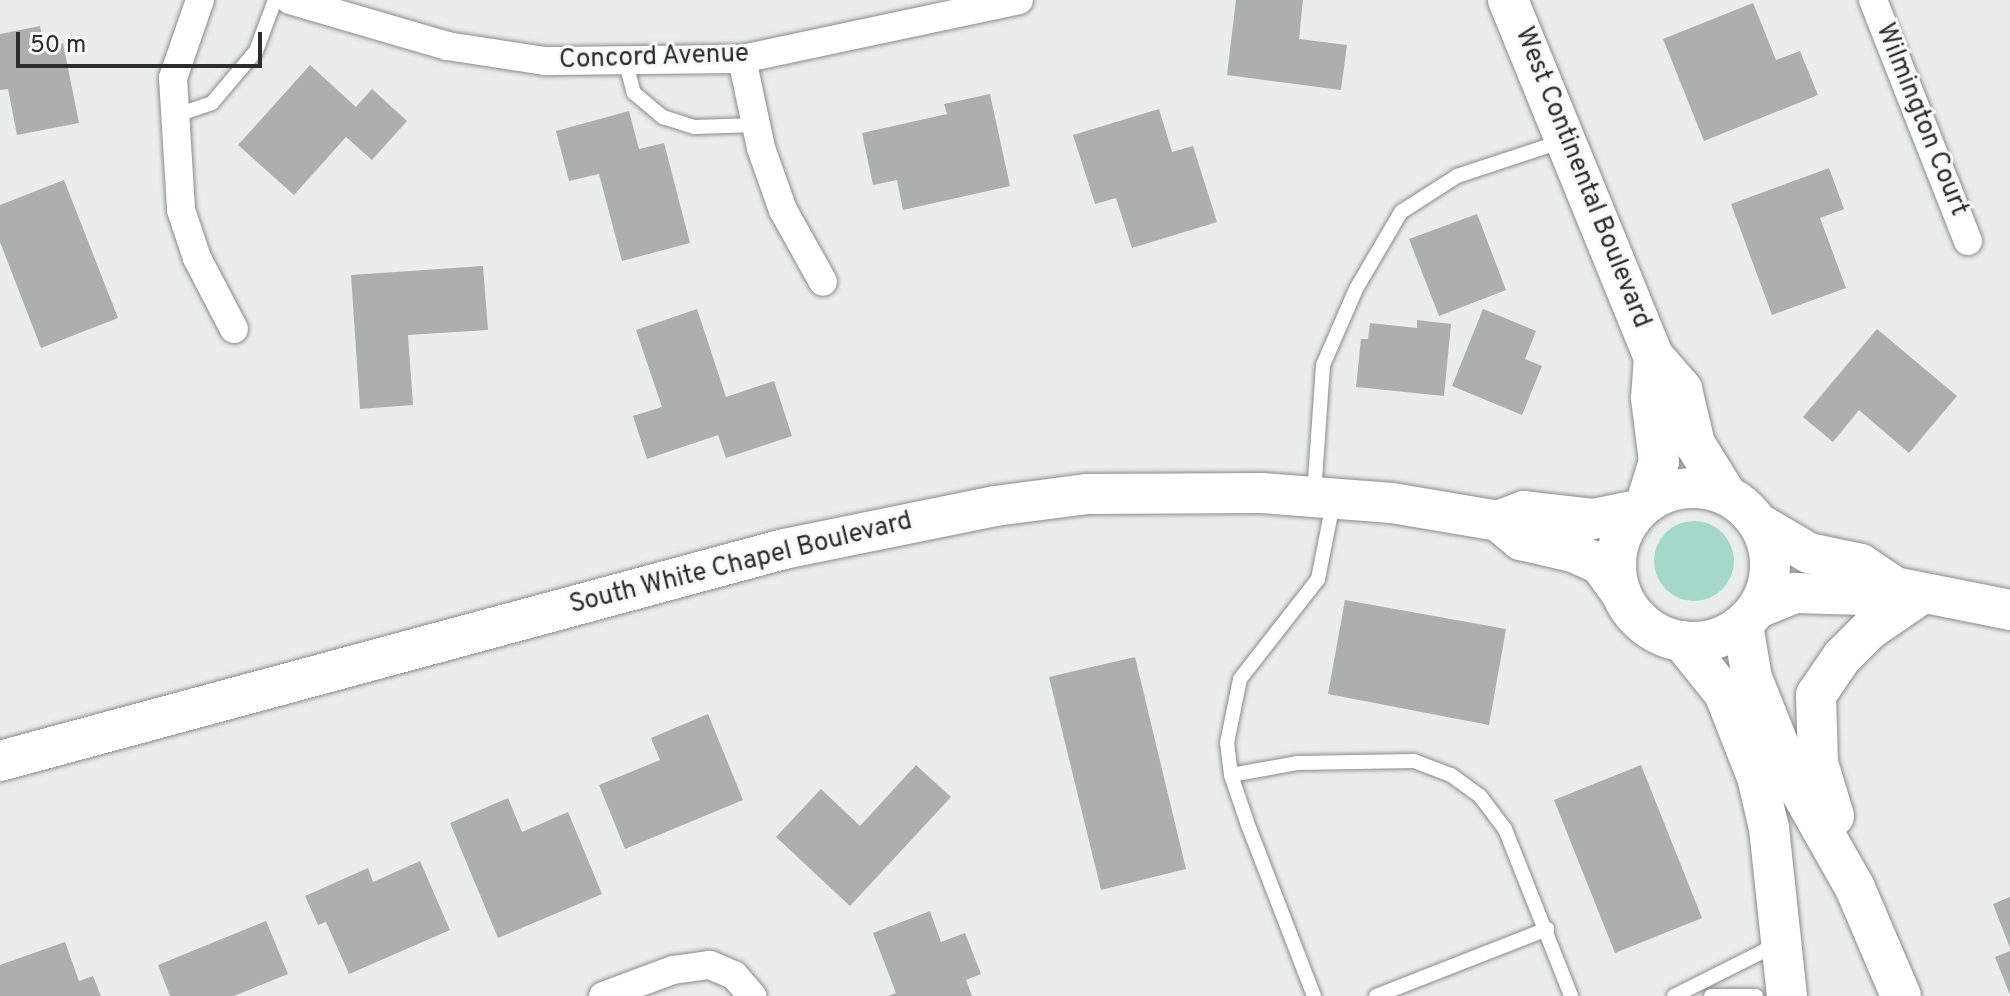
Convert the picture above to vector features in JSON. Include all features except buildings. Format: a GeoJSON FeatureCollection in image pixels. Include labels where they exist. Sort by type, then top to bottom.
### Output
{"type":"FeatureCollection","features":[{"type":"Feature","properties":{"kind":"main road","name":"West Continental Boulevard"},"geometry":{"type":"LineString","coordinates":[[1508,0],[1654,357],[1682,389],[1695,444],[1726,494]]}},
{"type":"Feature","properties":{"kind":"main road","name":"West Continental Boulevard"},"geometry":{"type":"LineString","coordinates":[[1642,507],[1659,461],[1651,398],[1654,357]]}},
{"type":"Feature","properties":{"kind":"main road"},"geometry":{"type":"LineString","coordinates":[[1909,590],[1863,595],[1795,593],[1703,642],[1682,641],[1645,625],[1621,593],[1617,549],[1642,507],[1685,488],[1726,494],[1758,523],[1809,553],[1861,564],[1909,590],[2010,610]]}},
{"type":"Feature","properties":{"kind":"main road","name":"South White Chapel Boulevard"},"geometry":{"type":"LineString","coordinates":[[0,761],[784,549],[901,523],[1088,494],[1324,498],[1498,521],[1524,511],[1593,519],[1642,507]]}},
{"type":"Feature","properties":{"kind":"main road","name":"South White Chapel Boulevard"},"geometry":{"type":"LineString","coordinates":[[1498,521],[1521,540],[1573,552],[1600,564],[1621,593]]}},
{"type":"Feature","properties":{"kind":"main road"},"geometry":{"type":"LineString","coordinates":[[1758,523],[1771,565],[1750,616],[1752,678],[1790,773],[1855,888],[1901,996]]}},
{"type":"Feature","properties":{"kind":"main road"},"geometry":{"type":"LineString","coordinates":[[1855,888],[1818,763],[1813,730],[1816,695],[1842,657],[1909,590]]}},
{"type":"Feature","properties":{"kind":"main road"},"geometry":{"type":"LineString","coordinates":[[1682,641],[1724,693],[1757,777],[1769,828],[1778,936],[1787,996]]}},
{"type":"Feature","properties":{"kind":"street"},"geometry":{"type":"LineString","coordinates":[[200,0],[173,78],[172,117],[181,210],[197,258],[234,329]]}},
{"type":"Feature","properties":{"kind":"street","name":"Concord Avenue"},"geometry":{"type":"LineString","coordinates":[[290,0],[447,46],[545,61],[742,59],[1019,0]]}},
{"type":"Feature","properties":{"kind":"street","name":"Wilmington Court"},"geometry":{"type":"LineString","coordinates":[[1873,0],[1968,241]]}},
{"type":"Feature","properties":{"kind":"street"},"geometry":{"type":"LineString","coordinates":[[742,59],[756,125],[783,210],[823,282]]}},
{"type":"Feature","properties":{"kind":"street"},"geometry":{"type":"LineString","coordinates":[[603,996],[673,970],[710,965],[724,971],[752,996]]}},
{"type":"Feature","properties":{"kind":"lane"},"geometry":{"type":"LineString","coordinates":[[172,117],[212,103],[256,51],[275,0]]}},
{"type":"Feature","properties":{"kind":"lane"},"geometry":{"type":"LineString","coordinates":[[625,60],[634,93],[663,117],[694,127],[756,125]]}},
{"type":"Feature","properties":{"kind":"lane"},"geometry":{"type":"LineString","coordinates":[[1314,996],[1231,775],[1230,709],[1240,679],[1318,579],[1324,498],[1323,365],[1356,289],[1401,212],[1457,176],[1567,139]]}},
{"type":"Feature","properties":{"kind":"lane"},"geometry":{"type":"LineString","coordinates":[[1231,775],[1297,763],[1414,761],[1451,775],[1480,796],[1505,829],[1571,996]]}},
{"type":"Feature","properties":{"kind":"lane"},"geometry":{"type":"LineString","coordinates":[[1376,996],[1547,929]]}},
{"type":"Feature","properties":{"kind":"lane"},"geometry":{"type":"LineString","coordinates":[[1674,996],[1764,951],[1778,936]]}},
{"type":"Feature","properties":{"kind":"lane"},"geometry":{"type":"LineString","coordinates":[[1711,996],[1756,996]]}},
{"type":"Feature","properties":{"kind":"green space"},"geometry":{"type":"Polygon","coordinates":[[[1694,521],[1709,524],[1722,533],[1731,546],[1734,561],[1731,576],[1722,589],[1709,598],[1694,601],[1679,598],[1666,589],[1657,576],[1654,561],[1657,546],[1666,533],[1679,524],[1694,521]]]}}]}
